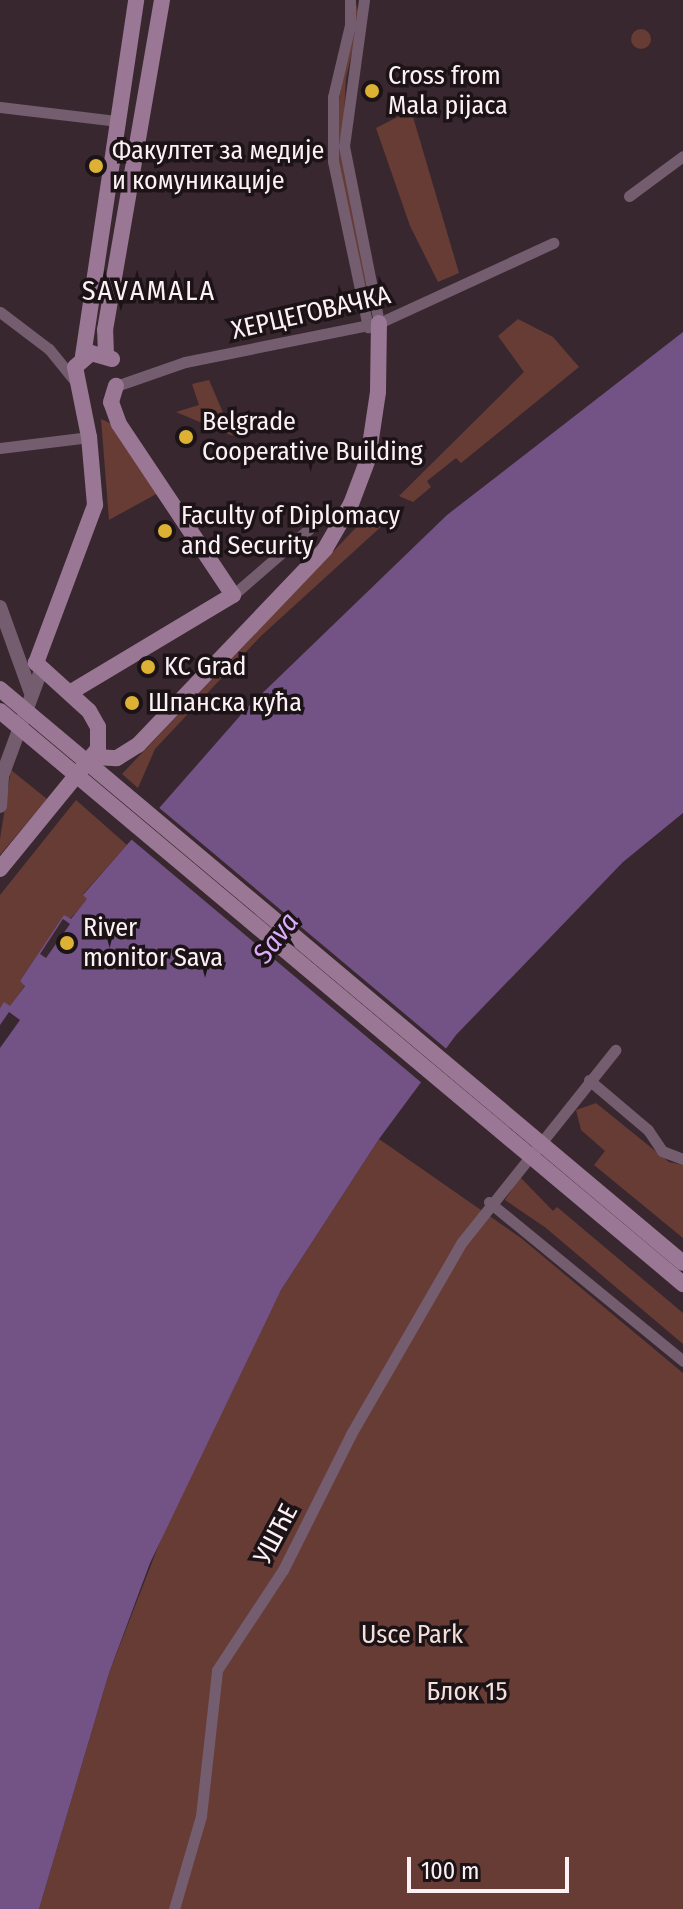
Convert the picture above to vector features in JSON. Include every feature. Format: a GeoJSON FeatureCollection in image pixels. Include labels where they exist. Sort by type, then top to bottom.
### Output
{"type":"FeatureCollection","features":[{"type":"Feature","properties":{"kind":"main road"},"geometry":{"type":"LineString","coordinates":[[0,869],[95,757],[98,727],[71,692],[39,666],[95,505],[89,437],[76,385],[83,356],[136,0]]}},
{"type":"Feature","properties":{"kind":"main road"},"geometry":{"type":"LineString","coordinates":[[83,356],[109,357],[105,330],[162,0]]}},
{"type":"Feature","properties":{"kind":"main road"},"geometry":{"type":"LineString","coordinates":[[95,757],[117,758],[138,745],[325,549],[351,504],[368,459],[378,392],[373,325]]}},
{"type":"Feature","properties":{"kind":"main road"},"geometry":{"type":"LineString","coordinates":[[71,692],[233,595],[119,424],[114,389]]}},
{"type":"Feature","properties":{"kind":"main road"},"geometry":{"type":"LineString","coordinates":[[0,689],[683,1263]]}},
{"type":"Feature","properties":{"kind":"main road"},"geometry":{"type":"LineString","coordinates":[[0,711],[683,1284]]}},
{"type":"Feature","properties":{"kind":"street"},"geometry":{"type":"LineString","coordinates":[[350,0],[350,25],[333,97],[333,161],[373,325]]}},
{"type":"Feature","properties":{"kind":"street"},"geometry":{"type":"LineString","coordinates":[[364,0],[344,146],[373,325]]}},
{"type":"Feature","properties":{"kind":"street"},"geometry":{"type":"LineString","coordinates":[[0,107],[118,121]]}},
{"type":"Feature","properties":{"kind":"street"},"geometry":{"type":"LineString","coordinates":[[629,196],[683,156]]}},
{"type":"Feature","properties":{"kind":"street","name":"ХЕРЦЕГОВАЧКА"},"geometry":{"type":"LineString","coordinates":[[114,389],[185,362],[373,325],[553,243]]}},
{"type":"Feature","properties":{"kind":"street"},"geometry":{"type":"LineString","coordinates":[[0,312],[49,349],[76,385]]}},
{"type":"Feature","properties":{"kind":"street"},"geometry":{"type":"LineString","coordinates":[[0,448],[89,437]]}},
{"type":"Feature","properties":{"kind":"street"},"geometry":{"type":"LineString","coordinates":[[233,595],[309,529]]}},
{"type":"Feature","properties":{"kind":"street"},"geometry":{"type":"LineString","coordinates":[[0,607],[16,643],[31,698]]}},
{"type":"Feature","properties":{"kind":"street"},"geometry":{"type":"LineString","coordinates":[[0,806],[2,776],[31,698],[39,666],[16,643]]}},
{"type":"Feature","properties":{"kind":"street","name":"УШЋЕ"},"geometry":{"type":"LineString","coordinates":[[174,1909],[201,1816],[217,1670],[283,1570],[351,1434],[489,1202],[615,1050]]}},
{"type":"Feature","properties":{"kind":"street"},"geometry":{"type":"LineString","coordinates":[[589,1080],[648,1130],[667,1155],[683,1159]]}},
{"type":"Feature","properties":{"kind":"street"},"geometry":{"type":"LineString","coordinates":[[489,1202],[683,1361]]}},
{"type":"Feature","properties":{"kind":"green space"},"geometry":{"type":"Polygon","coordinates":[[[355,0],[360,18],[346,78],[342,150],[373,299],[369,300],[339,183],[337,113],[355,0]]]}},
{"type":"Feature","properties":{"kind":"green space"},"geometry":{"type":"Polygon","coordinates":[[[641,29],[648,32],[651,39],[648,46],[641,49],[634,46],[631,39],[634,32],[641,29]]]}},
{"type":"Feature","properties":{"kind":"green space"},"geometry":{"type":"Polygon","coordinates":[[[411,110],[459,273],[438,282],[410,226],[376,128],[411,110]]]}},
{"type":"Feature","properties":{"kind":"green space"},"geometry":{"type":"Polygon","coordinates":[[[518,319],[553,337],[579,367],[461,463],[456,458],[427,481],[431,487],[413,502],[399,496],[524,372],[498,336],[518,319]]]}},
{"type":"Feature","properties":{"kind":"green space"},"geometry":{"type":"Polygon","coordinates":[[[209,380],[233,436],[176,412],[199,405],[192,384],[209,380]]]}},
{"type":"Feature","properties":{"kind":"green space"},"geometry":{"type":"Polygon","coordinates":[[[101,419],[112,424],[158,493],[109,520],[101,419]]]}},
{"type":"Feature","properties":{"kind":"green space"},"geometry":{"type":"Polygon","coordinates":[[[367,516],[384,524],[261,636],[155,749],[138,788],[122,774],[367,516]]]}},
{"type":"Feature","properties":{"kind":"green space"},"geometry":{"type":"Polygon","coordinates":[[[11,770],[47,799],[0,855],[0,839],[11,770]]]}},
{"type":"Feature","properties":{"kind":"green space"},"geometry":{"type":"Polygon","coordinates":[[[76,800],[127,845],[83,894],[88,899],[70,919],[64,916],[20,981],[25,985],[10,1007],[4,1003],[0,1008],[0,895],[76,800]]]}},
{"type":"Feature","properties":{"kind":"green space"},"geometry":{"type":"Polygon","coordinates":[[[596,1103],[669,1162],[683,1165],[683,1238],[594,1165],[605,1151],[581,1130],[576,1110],[596,1103]]]}},
{"type":"Feature","properties":{"kind":"green space","name":"Usce Park"},"geometry":{"type":"Polygon","coordinates":[[[379,1139],[521,1238],[683,1373],[683,1909],[39,1909],[109,1673],[177,1498],[281,1290],[379,1139]]]}},
{"type":"Feature","properties":{"kind":"green space"},"geometry":{"type":"Polygon","coordinates":[[[520,1177],[553,1211],[557,1207],[683,1313],[683,1344],[546,1228],[505,1200],[520,1177]]]}},
{"type":"Feature","properties":{"kind":"water","name":"Sava"},"geometry":{"type":"Polygon","coordinates":[[[683,332],[683,813],[623,862],[456,1035],[379,1139],[281,1290],[150,1563],[109,1673],[39,1909],[0,1909],[0,1008],[4,1002],[10,1006],[25,986],[20,981],[64,915],[71,919],[87,899],[83,895],[246,709],[447,515],[683,332]]]}},
{"type":"Feature","properties":{"kind":"pier"},"geometry":{"type":"Polygon","coordinates":[[[157,806],[449,1051],[422,1083],[130,838],[157,806]]]}},
{"type":"Feature","properties":{"kind":"pier"},"geometry":{"type":"Polygon","coordinates":[[[63,919],[70,924],[46,958],[40,954],[63,919]]]}},
{"type":"Feature","properties":{"kind":"pier"},"geometry":{"type":"Polygon","coordinates":[[[9,1012],[20,1020],[0,1048],[0,1025],[9,1012]]]}},
{"type":"Feature","properties":{"kind":"place","name":"Cross from Mala pijaca"},"geometry":{"type":"Point","coordinates":[372,91]}},
{"type":"Feature","properties":{"kind":"place","name":"Факултет за медије и комуникације"},"geometry":{"type":"Point","coordinates":[96,166]}},
{"type":"Feature","properties":{"kind":"place","name":"Belgrade Cooperative Building"},"geometry":{"type":"Point","coordinates":[186,437]}},
{"type":"Feature","properties":{"kind":"place","name":"Faculty of Diplomacy and Security"},"geometry":{"type":"Point","coordinates":[165,531]}},
{"type":"Feature","properties":{"kind":"place","name":"KC Grad"},"geometry":{"type":"Point","coordinates":[148,667]}},
{"type":"Feature","properties":{"kind":"place","name":"Шпанска кућа"},"geometry":{"type":"Point","coordinates":[132,703]}},
{"type":"Feature","properties":{"kind":"place","name":"River monitor Sava"},"geometry":{"type":"Point","coordinates":[67,943]}},
{"type":"Feature","properties":{"kind":"district","name":"SAVAMALA"},"geometry":{"type":"Point","coordinates":[149,291]}},
{"type":"Feature","properties":{"kind":"park label","name":"Блок 15"},"geometry":{"type":"Point","coordinates":[467,1692]}}]}
